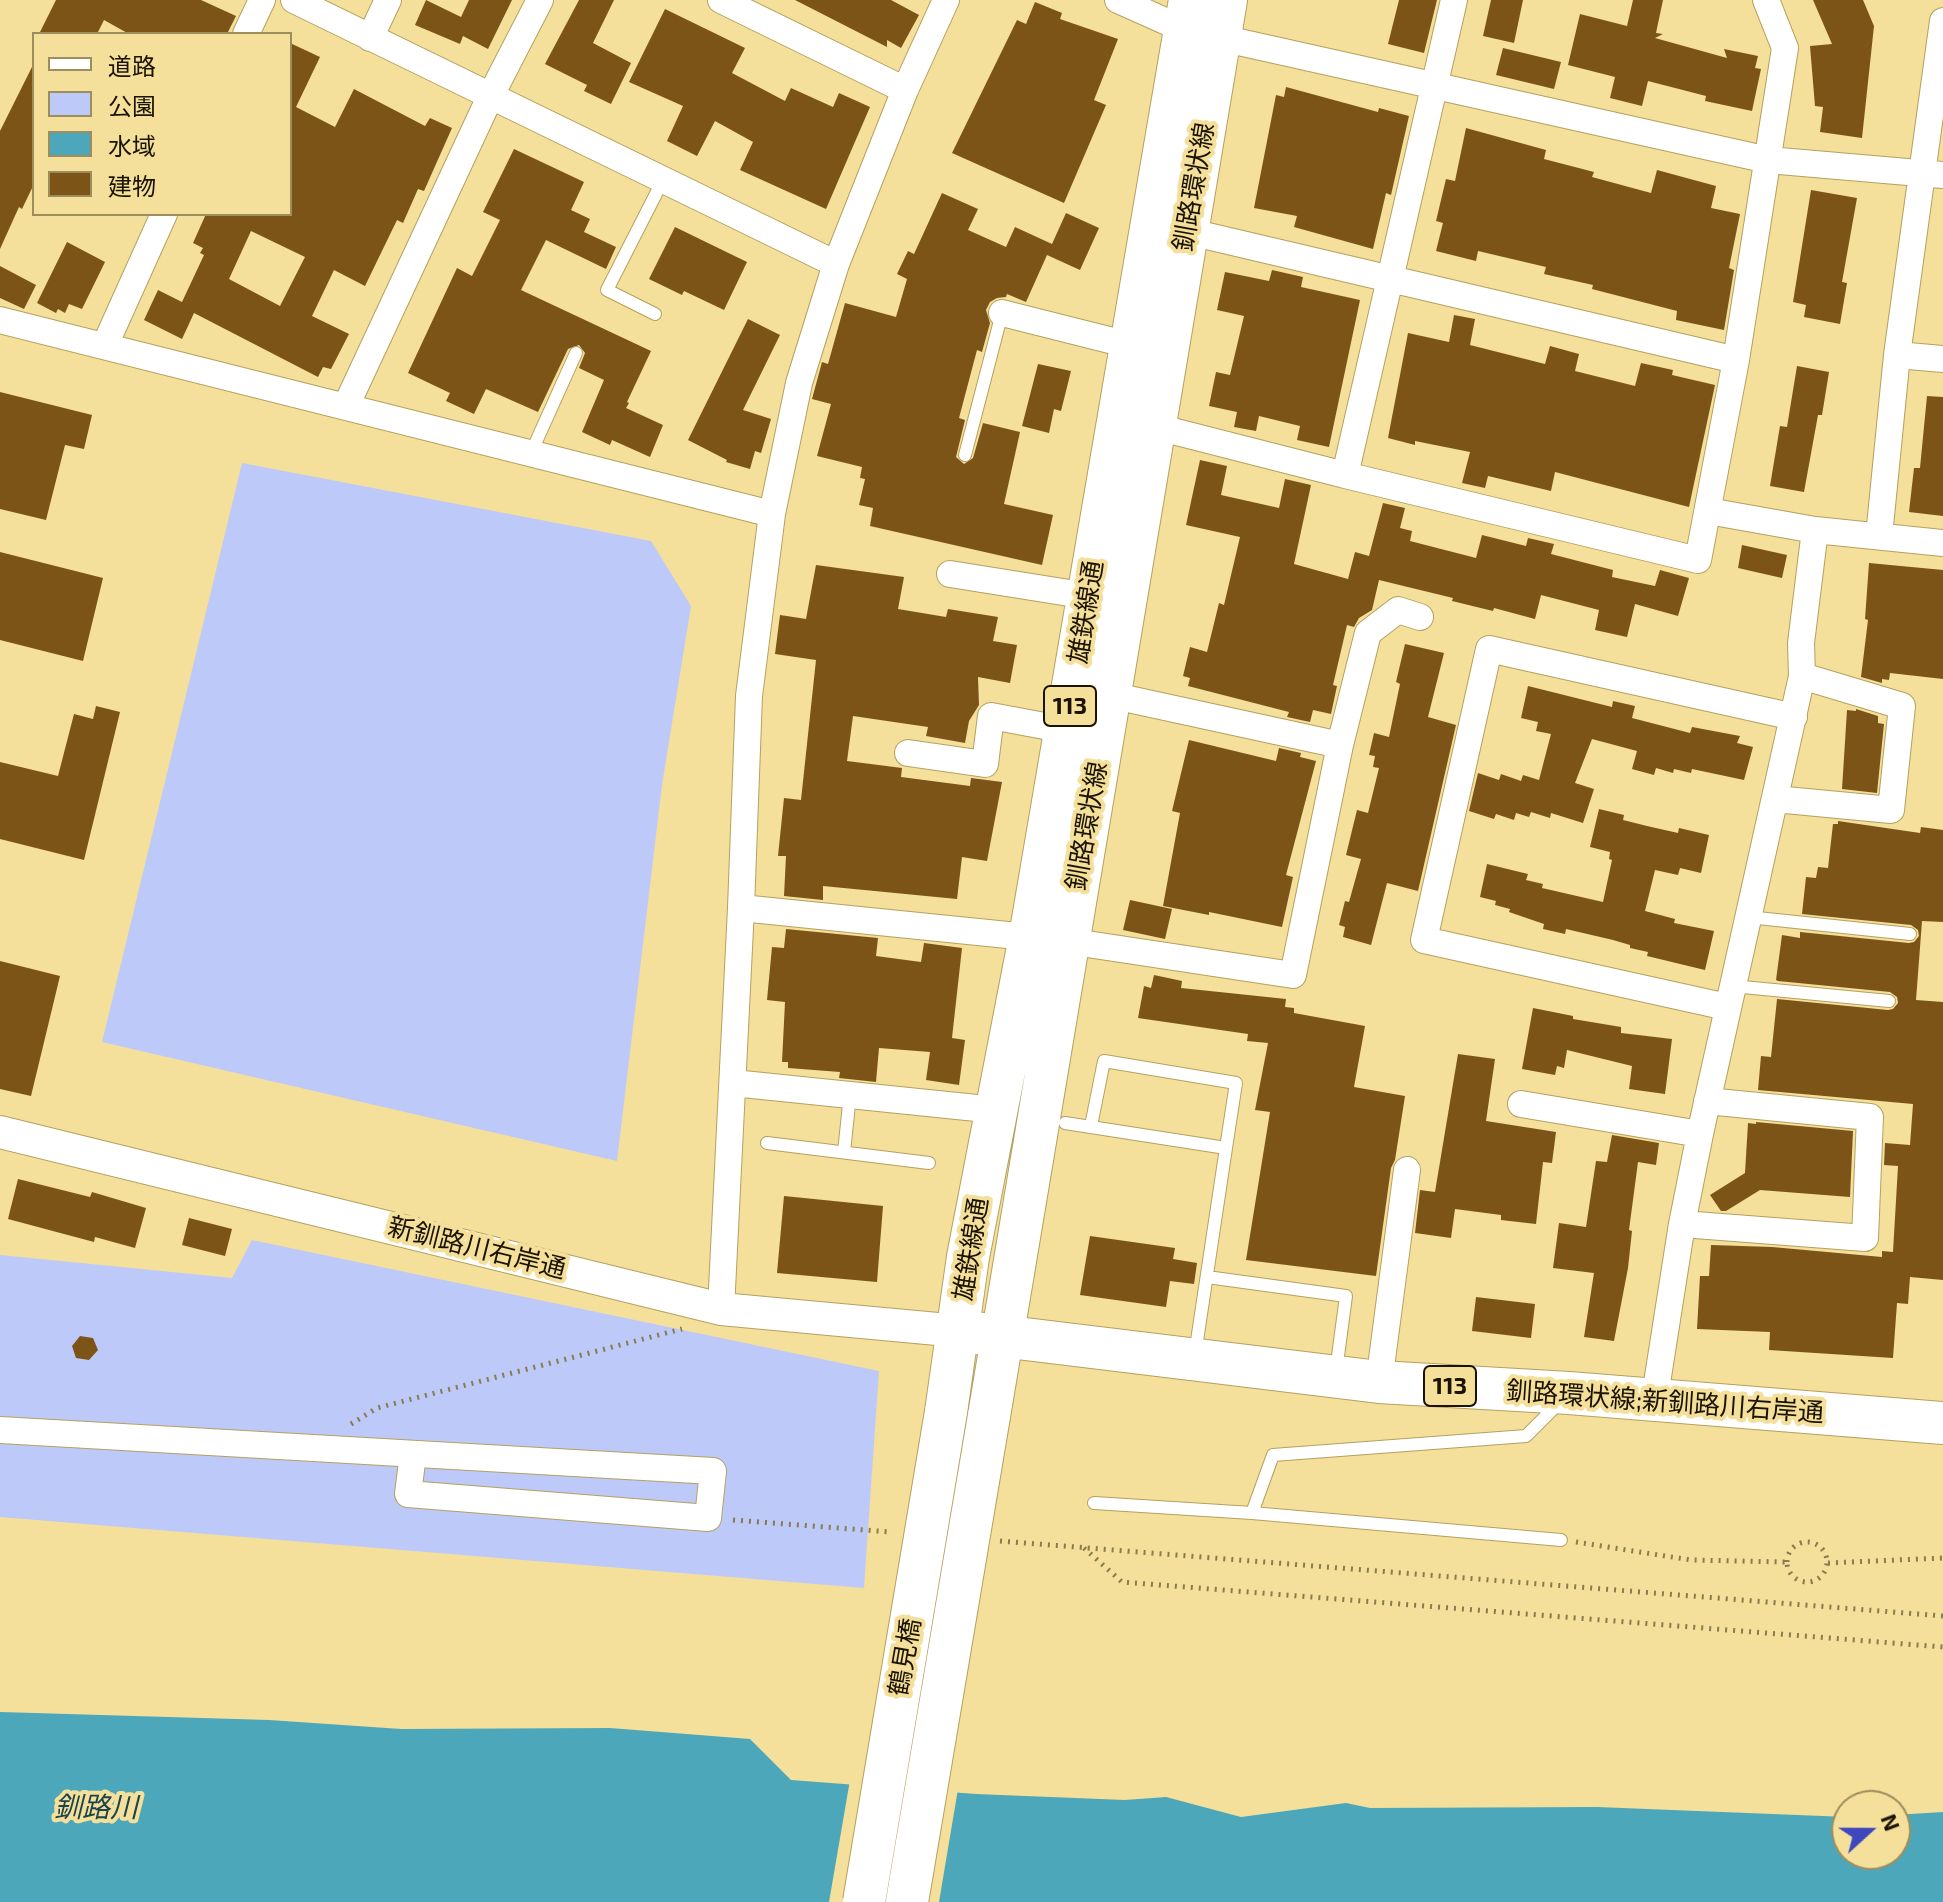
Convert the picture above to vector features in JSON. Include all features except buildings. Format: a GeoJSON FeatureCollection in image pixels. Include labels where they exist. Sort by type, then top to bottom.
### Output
{"type":"FeatureCollection","features":[{"type":"Feature","properties":{"kind":"main road","name":"釧路環状線"},"geometry":{"type":"LineString","coordinates":[[989,1416],[1003,1335],[1049,939],[1110,695],[1186,231],[1205,17]]}},
{"type":"Feature","properties":{"kind":"main road","name":"雄鉄線通"},"geometry":{"type":"LineString","coordinates":[[946,1412],[968,1257],[996,1110],[1049,939],[1066,730],[1129,345],[1205,17]]}},
{"type":"Feature","properties":{"kind":"main road","name":"釧路環状線;新釧路川右岸通"},"geometry":{"type":"LineString","coordinates":[[959,1331],[1379,1382],[1569,1393],[1943,1423]]}},
{"type":"Feature","properties":{"kind":"main road","name":"鶴見橋"},"geometry":{"type":"LineString","coordinates":[[864,1902],[946,1412]]}},
{"type":"Feature","properties":{"kind":"main road","name":"鶴見橋"},"geometry":{"type":"LineString","coordinates":[[907,1902],[989,1416]]}},
{"type":"Feature","properties":{"kind":"street"},"geometry":{"type":"LineString","coordinates":[[247,32],[262,0]]}},
{"type":"Feature","properties":{"kind":"street"},"geometry":{"type":"LineString","coordinates":[[294,0],[836,264]]}},
{"type":"Feature","properties":{"kind":"street"},"geometry":{"type":"LineString","coordinates":[[370,38],[388,0]]}},
{"type":"Feature","properties":{"kind":"street"},"geometry":{"type":"LineString","coordinates":[[346,406],[490,97],[540,0]]}},
{"type":"Feature","properties":{"kind":"street"},"geometry":{"type":"LineString","coordinates":[[721,0],[905,90]]}},
{"type":"Feature","properties":{"kind":"street"},"geometry":{"type":"LineString","coordinates":[[721,1309],[749,696],[772,514],[799,383],[836,264],[905,90],[946,0]]}},
{"type":"Feature","properties":{"kind":"street"},"geometry":{"type":"LineString","coordinates":[[1118,0],[1205,17],[1434,85],[1768,160],[1933,174]]}},
{"type":"Feature","properties":{"kind":"street"},"geometry":{"type":"LineString","coordinates":[[1345,475],[1454,0]]}},
{"type":"Feature","properties":{"kind":"street"},"geometry":{"type":"LineString","coordinates":[[1153,426],[1698,560],[1736,360],[1785,48],[1766,0]]}},
{"type":"Feature","properties":{"kind":"street"},"geometry":{"type":"LineString","coordinates":[[1879,536],[1897,355],[1933,174],[1943,21]]}},
{"type":"Feature","properties":{"kind":"street"},"geometry":{"type":"LineString","coordinates":[[105,345],[163,216]]}},
{"type":"Feature","properties":{"kind":"street"},"geometry":{"type":"LineString","coordinates":[[1186,231],[1736,360]]}},
{"type":"Feature","properties":{"kind":"street"},"geometry":{"type":"LineString","coordinates":[[1002,313],[1129,345]]}},
{"type":"Feature","properties":{"kind":"street"},"geometry":{"type":"LineString","coordinates":[[0,320],[772,514]]}},
{"type":"Feature","properties":{"kind":"street"},"geometry":{"type":"LineString","coordinates":[[1897,355],[1943,359]]}},
{"type":"Feature","properties":{"kind":"street"},"geometry":{"type":"LineString","coordinates":[[1708,511],[1815,530],[1943,543]]}},
{"type":"Feature","properties":{"kind":"street"},"geometry":{"type":"LineString","coordinates":[[1654,1402],[1682,1224],[1700,1134],[1802,676],[1801,643],[1815,530]]}},
{"type":"Feature","properties":{"kind":"street"},"geometry":{"type":"LineString","coordinates":[[950,574],[1088,596]]}},
{"type":"Feature","properties":{"kind":"street"},"geometry":{"type":"LineString","coordinates":[[741,908],[1049,939],[1293,975],[1340,745],[1368,633],[1398,610],[1420,617]]}},
{"type":"Feature","properties":{"kind":"street"},"geometry":{"type":"LineString","coordinates":[[1730,996],[1424,940],[1489,649],[1794,717]]}},
{"type":"Feature","properties":{"kind":"street"},"geometry":{"type":"LineString","coordinates":[[1775,799],[1891,810],[1902,706],[1802,676]]}},
{"type":"Feature","properties":{"kind":"street"},"geometry":{"type":"LineString","coordinates":[[1110,695],[1340,745]]}},
{"type":"Feature","properties":{"kind":"street"},"geometry":{"type":"LineString","coordinates":[[908,753],[985,764],[991,716],[1066,730]]}},
{"type":"Feature","properties":{"kind":"street"},"geometry":{"type":"LineString","coordinates":[[733,1083],[996,1110]]}},
{"type":"Feature","properties":{"kind":"street"},"geometry":{"type":"LineString","coordinates":[[1682,1224],[1865,1238],[1870,1117],[1707,1101]]}},
{"type":"Feature","properties":{"kind":"street"},"geometry":{"type":"LineString","coordinates":[[1521,1104],[1700,1134]]}},
{"type":"Feature","properties":{"kind":"street","name":"新釧路川右岸通"},"geometry":{"type":"LineString","coordinates":[[0,1132],[721,1309],[959,1331]]}},
{"type":"Feature","properties":{"kind":"street"},"geometry":{"type":"LineString","coordinates":[[1379,1382],[1407,1170]]}},
{"type":"Feature","properties":{"kind":"street"},"geometry":{"type":"LineString","coordinates":[[0,1430],[713,1471],[708,1518],[408,1494],[413,1454]]}},
{"type":"Feature","properties":{"kind":"lane"},"geometry":{"type":"LineString","coordinates":[[655,314],[607,290],[663,180]]}},
{"type":"Feature","properties":{"kind":"lane"},"geometry":{"type":"LineString","coordinates":[[965,455],[1002,313]]}},
{"type":"Feature","properties":{"kind":"lane"},"geometry":{"type":"LineString","coordinates":[[531,453],[576,353]]}},
{"type":"Feature","properties":{"kind":"lane"},"geometry":{"type":"LineString","coordinates":[[1748,917],[1910,934]]}},
{"type":"Feature","properties":{"kind":"lane"},"geometry":{"type":"LineString","coordinates":[[1730,996],[1889,1001]]}},
{"type":"Feature","properties":{"kind":"lane"},"geometry":{"type":"LineString","coordinates":[[1091,1126],[1104,1061],[1236,1083],[1194,1358]]}},
{"type":"Feature","properties":{"kind":"lane"},"geometry":{"type":"LineString","coordinates":[[844,1152],[850,1095]]}},
{"type":"Feature","properties":{"kind":"lane"},"geometry":{"type":"LineString","coordinates":[[1065,1123],[1226,1148]]}},
{"type":"Feature","properties":{"kind":"lane"},"geometry":{"type":"LineString","coordinates":[[767,1143],[929,1163]]}},
{"type":"Feature","properties":{"kind":"lane"},"geometry":{"type":"LineString","coordinates":[[1207,1277],[1346,1296],[1335,1376]]}},
{"type":"Feature","properties":{"kind":"lane"},"geometry":{"type":"LineString","coordinates":[[1252,1513],[1273,1455],[1526,1436],[1569,1393]]}},
{"type":"Feature","properties":{"kind":"lane"},"geometry":{"type":"LineString","coordinates":[[1094,1503],[1252,1513],[1561,1540]]}},
{"type":"Feature","properties":{"kind":"path"},"geometry":{"type":"LineString","coordinates":[[313,1448],[377,1408],[675,1333],[721,1309]]}},
{"type":"Feature","properties":{"kind":"path"},"geometry":{"type":"LineString","coordinates":[[708,1518],[896,1533]]}},
{"type":"Feature","properties":{"kind":"path"},"geometry":{"type":"LineString","coordinates":[[990,1540],[1943,1616]]}},
{"type":"Feature","properties":{"kind":"path"},"geometry":{"type":"LineString","coordinates":[[1561,1540],[1691,1560],[1786,1562]]}},
{"type":"Feature","properties":{"kind":"path"},"geometry":{"type":"LineString","coordinates":[[1801,1542],[1814,1543],[1824,1551],[1828,1563],[1823,1575],[1813,1583],[1800,1582],[1790,1574],[1786,1562],[1790,1550],[1801,1542]]}},
{"type":"Feature","properties":{"kind":"path"},"geometry":{"type":"LineString","coordinates":[[1084,1548],[1122,1582],[1943,1647]]}},
{"type":"Feature","properties":{"kind":"path"},"geometry":{"type":"LineString","coordinates":[[1828,1563],[1943,1558]]}},
{"type":"Feature","properties":{"kind":"green space"},"geometry":{"type":"Polygon","coordinates":[[[242,463],[651,541],[691,606],[662,785],[617,1161],[102,1042],[242,463]]]}},
{"type":"Feature","properties":{"kind":"green space"},"geometry":{"type":"Polygon","coordinates":[[[252,1240],[879,1371],[864,1588],[0,1517],[0,1255],[232,1278],[252,1240]]]}},
{"type":"Feature","properties":{"kind":"water","name":"釧路川"},"geometry":{"type":"Polygon","coordinates":[[[0,1712],[269,1720],[401,1729],[610,1728],[750,1739],[791,1780],[976,1794],[1125,1800],[1166,1797],[1241,1817],[1346,1803],[1370,1808],[1597,1807],[1831,1816],[1831,1870],[1911,1870],[1911,1814],[1943,1812],[1943,1902],[0,1902],[0,1712]]]}},
{"type":"Feature","properties":{"kind":"pier"},"geometry":{"type":"Polygon","coordinates":[[[850,1780],[958,1789],[939,1902],[829,1902],[850,1780]]]}}]}
